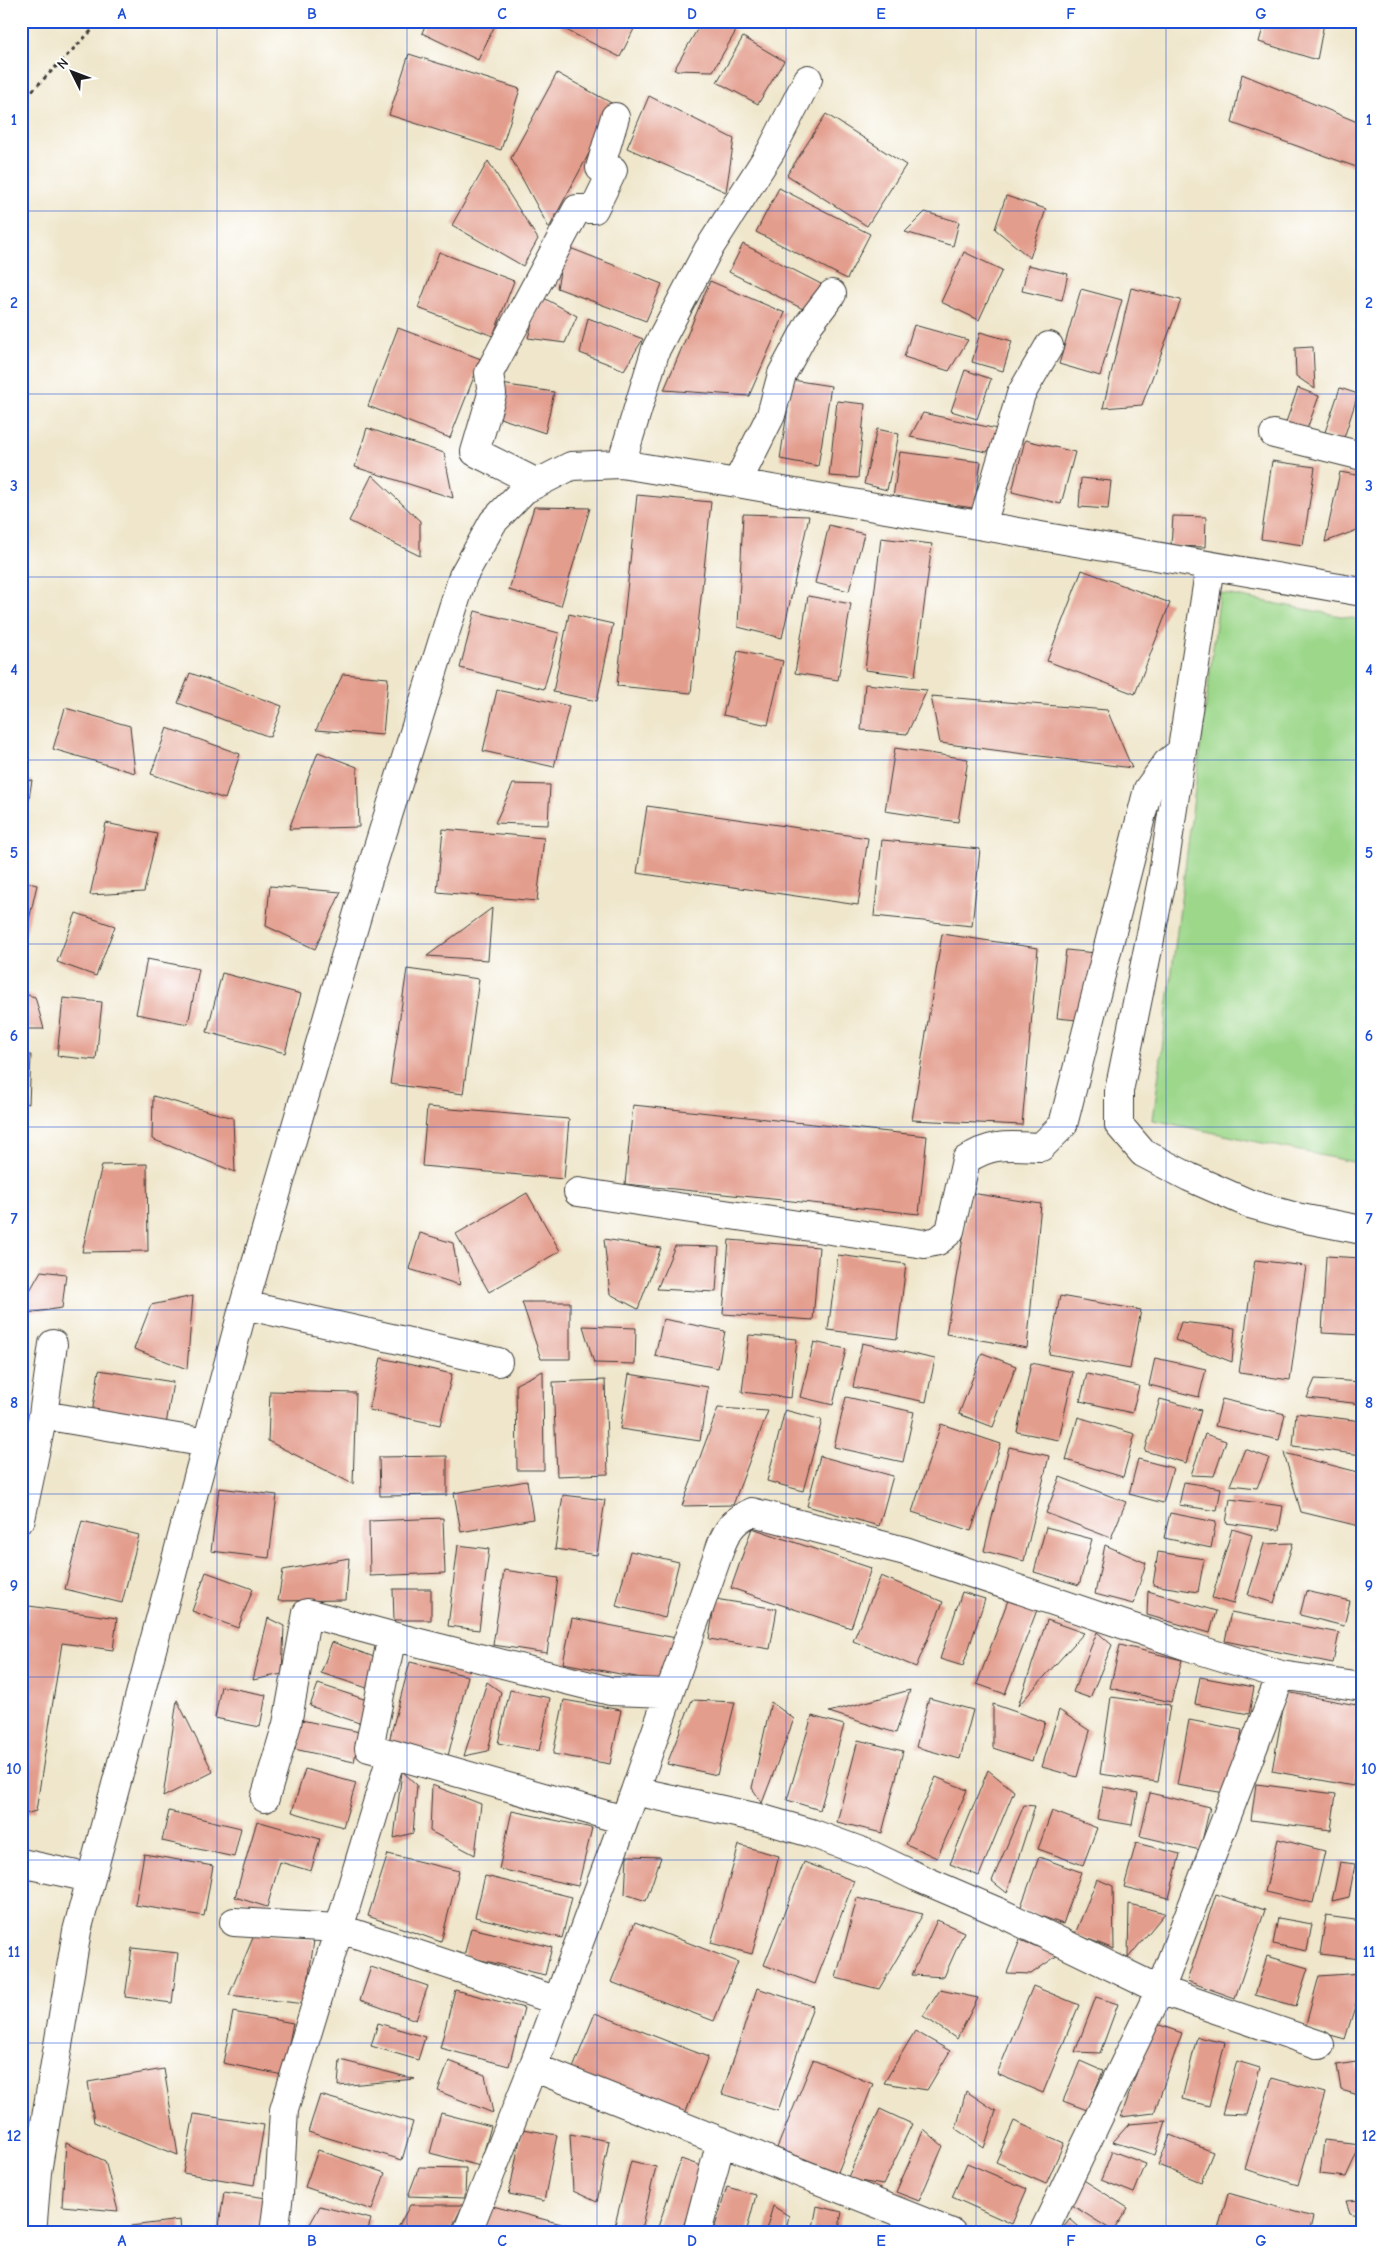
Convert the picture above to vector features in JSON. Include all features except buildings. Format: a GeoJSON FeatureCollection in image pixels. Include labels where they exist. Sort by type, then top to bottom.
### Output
{"type":"FeatureCollection","features":[{"type":"Feature","properties":{"kind":"street"},"geometry":{"type":"LineString","coordinates":[[621,464],[656,349],[708,250],[771,151],[808,79]]}},
{"type":"Feature","properties":{"kind":"street"},"geometry":{"type":"LineString","coordinates":[[537,484],[476,452],[492,394],[489,373],[577,209],[594,209],[614,170],[600,168],[615,117]]}},
{"type":"Feature","properties":{"kind":"street"},"geometry":{"type":"LineString","coordinates":[[737,483],[771,415],[782,374],[809,324],[832,294]]}},
{"type":"Feature","properties":{"kind":"street"},"geometry":{"type":"LineString","coordinates":[[982,525],[1021,394],[1049,346]]}},
{"type":"Feature","properties":{"kind":"street"},"geometry":{"type":"LineString","coordinates":[[1274,434],[1362,456]]}},
{"type":"Feature","properties":{"kind":"street"},"geometry":{"type":"LineString","coordinates":[[32,2233],[37,2172],[77,1931],[244,1305],[364,892],[463,576],[493,522],[524,490],[572,466],[621,464],[1362,592]]}},
{"type":"Feature","properties":{"kind":"street"},"geometry":{"type":"LineString","coordinates":[[1210,566],[1162,880],[1120,1092],[1119,1125],[1143,1153],[1189,1177],[1242,1200],[1296,1217],[1362,1230]]}},
{"type":"Feature","properties":{"kind":"street"},"geometry":{"type":"LineString","coordinates":[[578,1192],[924,1244],[938,1241],[950,1231],[966,1160],[979,1151],[999,1145],[1041,1147],[1063,1124],[1148,789],[1167,764],[1182,751]]}},
{"type":"Feature","properties":{"kind":"street"},"geometry":{"type":"LineString","coordinates":[[244,1305],[498,1362]]}},
{"type":"Feature","properties":{"kind":"street"},"geometry":{"type":"LineString","coordinates":[[21,1519],[43,1415],[53,1344]]}},
{"type":"Feature","properties":{"kind":"street"},"geometry":{"type":"LineString","coordinates":[[43,1415],[207,1443]]}},
{"type":"Feature","properties":{"kind":"street"},"geometry":{"type":"LineString","coordinates":[[467,2233],[558,2001],[635,1791],[722,1543],[730,1526],[740,1516],[752,1512],[905,1551],[1187,1646],[1281,1675],[1362,1687]]}},
{"type":"Feature","properties":{"kind":"street"},"geometry":{"type":"LineString","coordinates":[[265,1798],[287,1724],[307,1613],[610,1691],[669,1693]]}},
{"type":"Feature","properties":{"kind":"street"},"geometry":{"type":"LineString","coordinates":[[392,1636],[370,1748],[624,1820]]}},
{"type":"Feature","properties":{"kind":"street"},"geometry":{"type":"LineString","coordinates":[[1043,2233],[1160,1990],[1281,1675]]}},
{"type":"Feature","properties":{"kind":"street"},"geometry":{"type":"LineString","coordinates":[[274,2233],[279,2194],[284,2110],[392,1754]]}},
{"type":"Feature","properties":{"kind":"street"},"geometry":{"type":"LineString","coordinates":[[635,1791],[759,1818],[810,1833],[870,1855],[1001,1913],[1160,1990],[1320,2045]]}},
{"type":"Feature","properties":{"kind":"street"},"geometry":{"type":"LineString","coordinates":[[21,1863],[90,1878]]}},
{"type":"Feature","properties":{"kind":"street"},"geometry":{"type":"LineString","coordinates":[[234,1922],[338,1928],[558,2001]]}},
{"type":"Feature","properties":{"kind":"street"},"geometry":{"type":"LineString","coordinates":[[533,2067],[952,2233]]}},
{"type":"Feature","properties":{"kind":"street"},"geometry":{"type":"LineString","coordinates":[[697,2233],[721,2141]]}},
{"type":"Feature","properties":{"kind":"path"},"geometry":{"type":"LineString","coordinates":[[21,102],[101,21]]}},
{"type":"Feature","properties":{"kind":"green space"},"geometry":{"type":"Polygon","coordinates":[[[1220,593],[1362,620],[1362,1164],[1153,1120],[1220,593]]]}}]}
